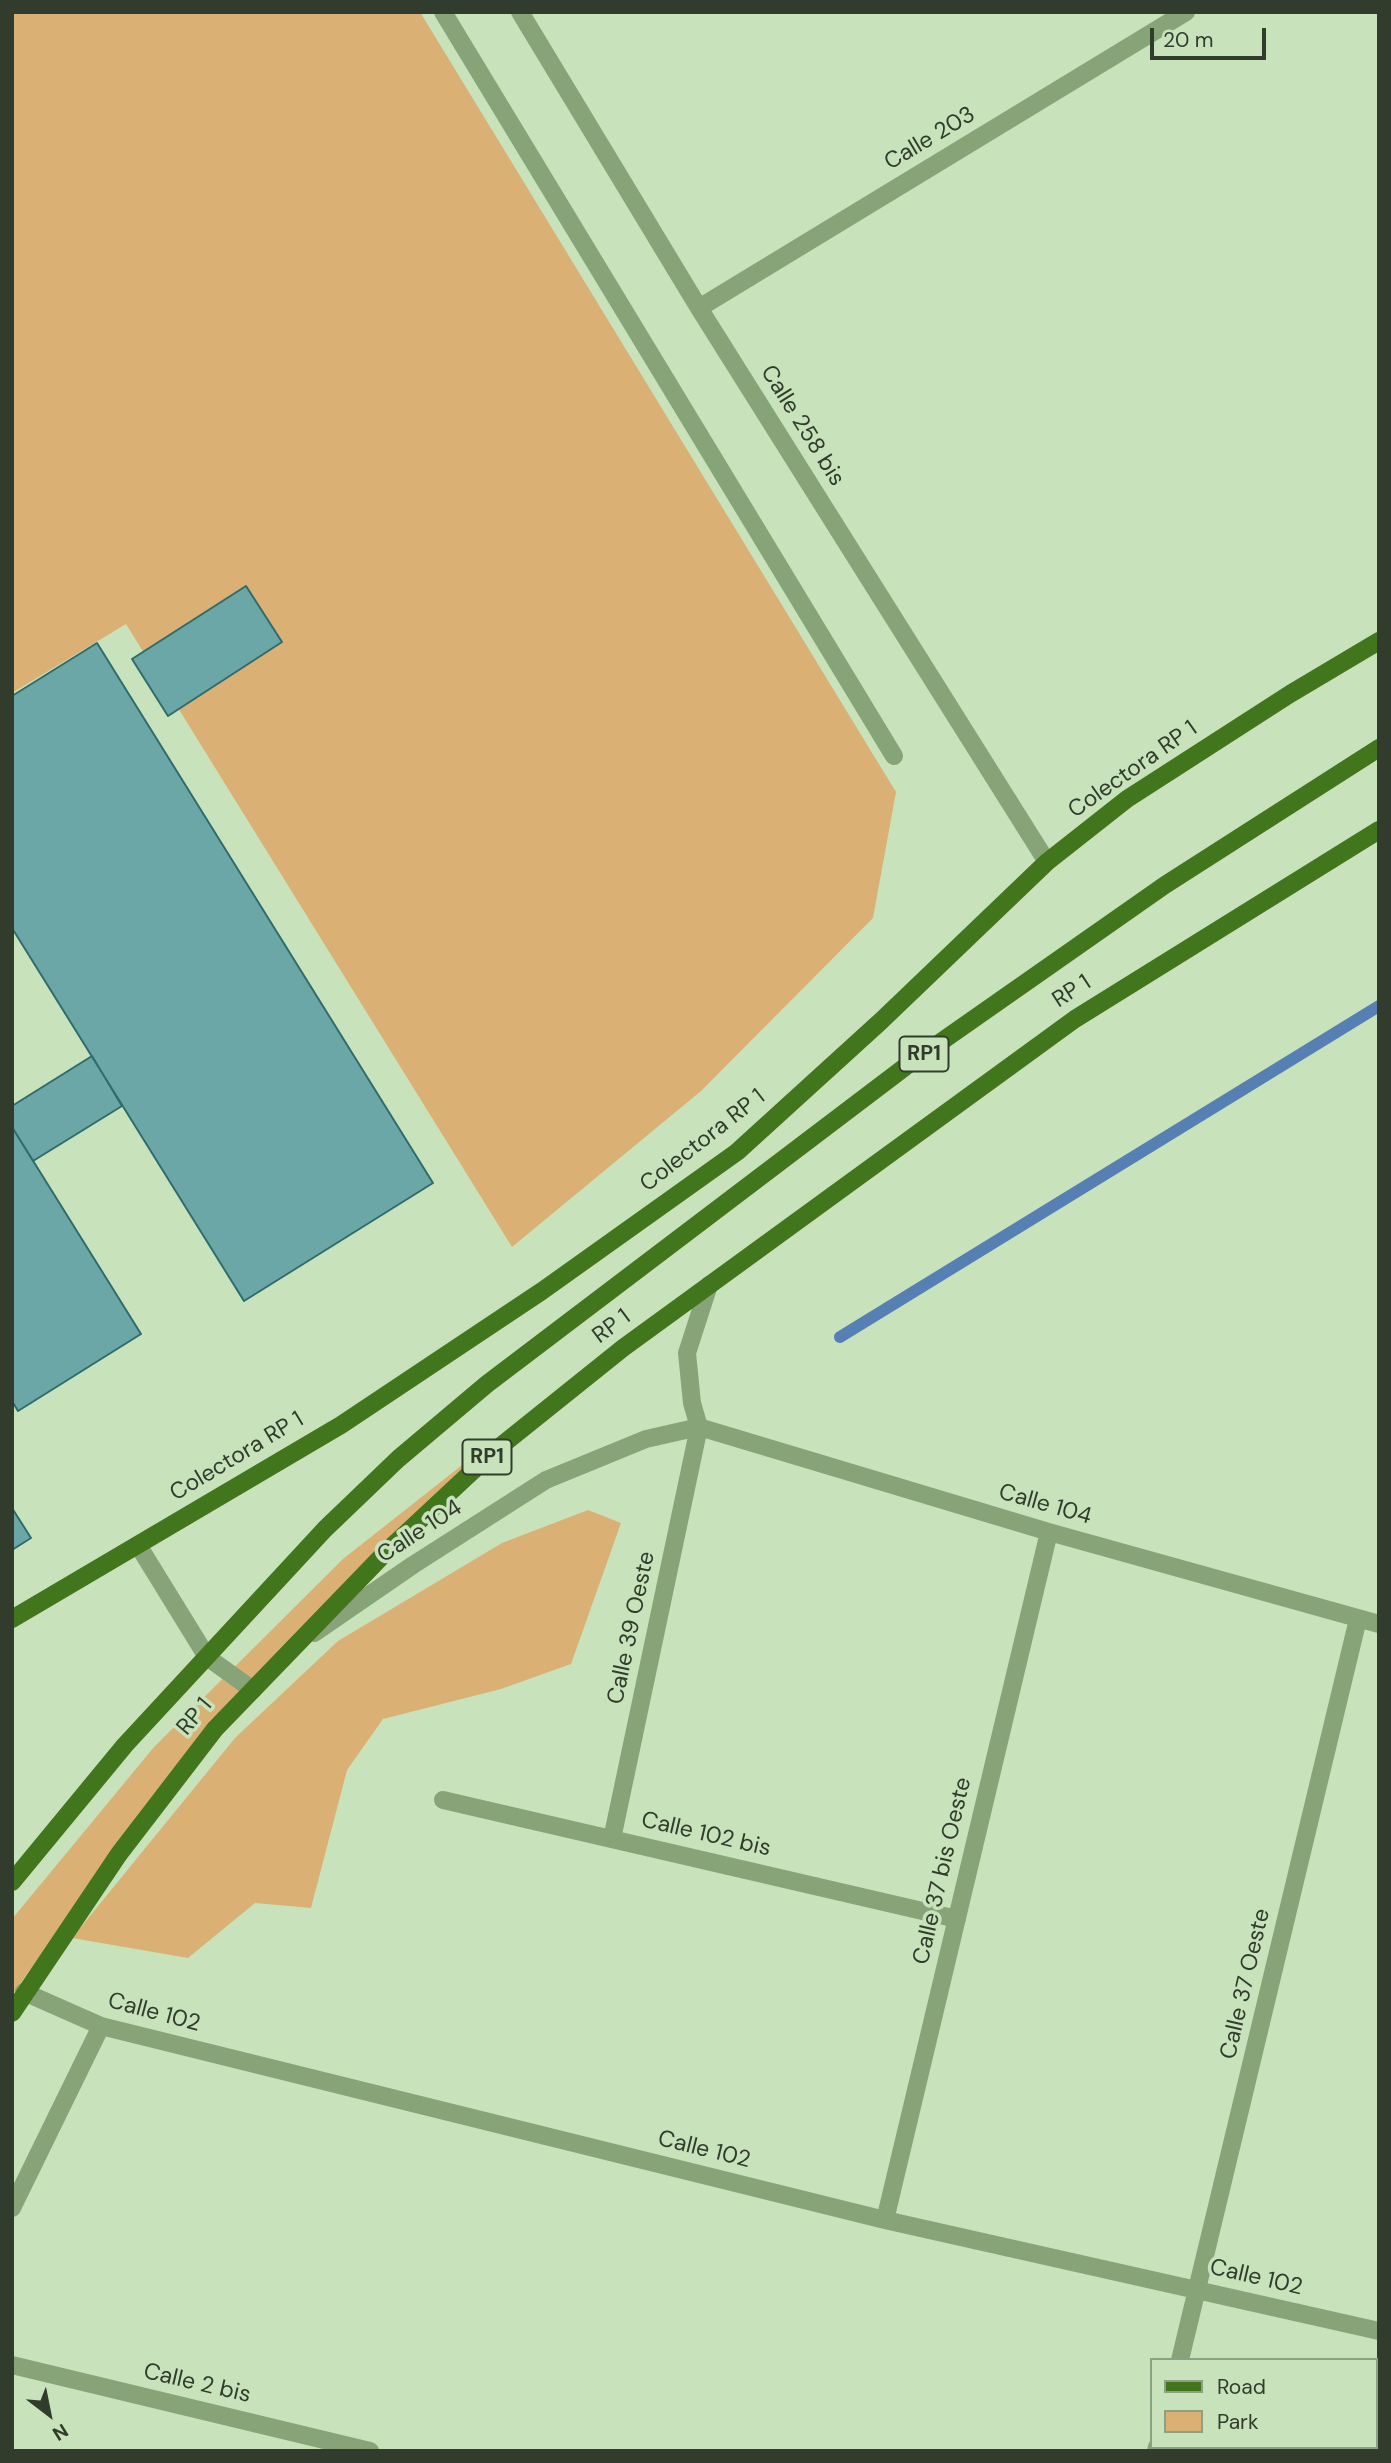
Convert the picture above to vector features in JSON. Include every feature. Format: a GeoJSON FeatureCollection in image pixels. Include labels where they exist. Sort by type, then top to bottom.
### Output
{"type":"FeatureCollection","features":[{"type":"Feature","properties":{"kind":"main road","name":"Colectora RP 1"},"geometry":{"type":"LineString","coordinates":[[12,1619],[352,1417],[542,1291],[737,1152],[881,1021],[1047,862],[1127,799],[1290,694],[1379,641]]}},
{"type":"Feature","properties":{"kind":"main road","name":"RP 1"},"geometry":{"type":"LineString","coordinates":[[12,1882],[125,1745],[325,1529],[398,1459],[487,1384],[905,1067],[1165,885],[1379,748]]}},
{"type":"Feature","properties":{"kind":"main road","name":"RP 1"},"geometry":{"type":"LineString","coordinates":[[12,2013],[119,1854],[215,1729],[387,1551],[492,1453],[623,1348],[1074,1019],[1379,830]]}},
{"type":"Feature","properties":{"kind":"street"},"geometry":{"type":"LineString","coordinates":[[443,12],[894,756]]}},
{"type":"Feature","properties":{"kind":"street","name":"Calle 258 bis"},"geometry":{"type":"LineString","coordinates":[[520,12],[699,308],[1047,862]]}},
{"type":"Feature","properties":{"kind":"street","name":"Calle 203"},"geometry":{"type":"LineString","coordinates":[[699,308],[1186,12]]}},
{"type":"Feature","properties":{"kind":"street"},"geometry":{"type":"LineString","coordinates":[[699,1427],[692,1404],[687,1353],[709,1285]]}},
{"type":"Feature","properties":{"kind":"street","name":"Calle 104"},"geometry":{"type":"LineString","coordinates":[[293,1648],[413,1564],[546,1480],[646,1439],[699,1427],[1049,1532],[1379,1624]]}},
{"type":"Feature","properties":{"kind":"street","name":"Calle 39 Oeste"},"geometry":{"type":"LineString","coordinates":[[612,1839],[699,1427]]}},
{"type":"Feature","properties":{"kind":"street","name":"Calle 37 bis Oeste"},"geometry":{"type":"LineString","coordinates":[[885,2220],[1049,1532]]}},
{"type":"Feature","properties":{"kind":"street"},"geometry":{"type":"LineString","coordinates":[[138,1545],[207,1657],[253,1690]]}},
{"type":"Feature","properties":{"kind":"street","name":"Calle 37 Oeste"},"geometry":{"type":"LineString","coordinates":[[1181,2358],[1358,1619]]}},
{"type":"Feature","properties":{"kind":"street","name":"Calle 102 bis"},"geometry":{"type":"LineString","coordinates":[[443,1800],[957,1919]]}},
{"type":"Feature","properties":{"kind":"street","name":"Calle 102"},"geometry":{"type":"LineString","coordinates":[[24,1992],[101,2026],[885,2220],[1379,2331]]}},
{"type":"Feature","properties":{"kind":"street"},"geometry":{"type":"LineString","coordinates":[[12,2208],[101,2026]]}},
{"type":"Feature","properties":{"kind":"street","name":"Calle 2 bis"},"geometry":{"type":"LineString","coordinates":[[12,2365],[370,2451]]}},
{"type":"Feature","properties":{"kind":"green space"},"geometry":{"type":"Polygon","coordinates":[[[12,12],[420,12],[896,792],[873,918],[701,1091],[512,1247],[126,624],[12,693],[12,12]]]}},
{"type":"Feature","properties":{"kind":"green space"},"geometry":{"type":"Polygon","coordinates":[[[471,1458],[475,1462],[180,1761],[12,1995],[12,1919],[154,1747],[343,1559],[471,1458]]]}},
{"type":"Feature","properties":{"kind":"green space"},"geometry":{"type":"Polygon","coordinates":[[[588,1510],[621,1523],[571,1664],[501,1689],[383,1719],[347,1770],[311,1908],[255,1903],[188,1958],[72,1938],[235,1738],[338,1641],[502,1543],[588,1510]]]}},
{"type":"Feature","properties":{"kind":"building"},"geometry":{"type":"Polygon","coordinates":[[[246,586],[282,642],[168,716],[132,659],[246,586]]]}},
{"type":"Feature","properties":{"kind":"building"},"geometry":{"type":"Polygon","coordinates":[[[97,643],[433,1183],[244,1301],[12,928],[12,696],[97,643]]]}},
{"type":"Feature","properties":{"kind":"building"},"geometry":{"type":"Polygon","coordinates":[[[92,1056],[122,1106],[33,1161],[12,1127],[12,1106],[92,1056]]]}},
{"type":"Feature","properties":{"kind":"building"},"geometry":{"type":"Polygon","coordinates":[[[12,1127],[141,1334],[18,1411],[12,1401],[12,1127]]]}},
{"type":"Feature","properties":{"kind":"building"},"geometry":{"type":"Polygon","coordinates":[[[12,1508],[31,1538],[12,1550],[12,1508]]]}},
{"type":"Feature","properties":{"kind":"waterway"},"geometry":{"type":"LineString","coordinates":[[840,1337],[1379,1006]]}}]}
